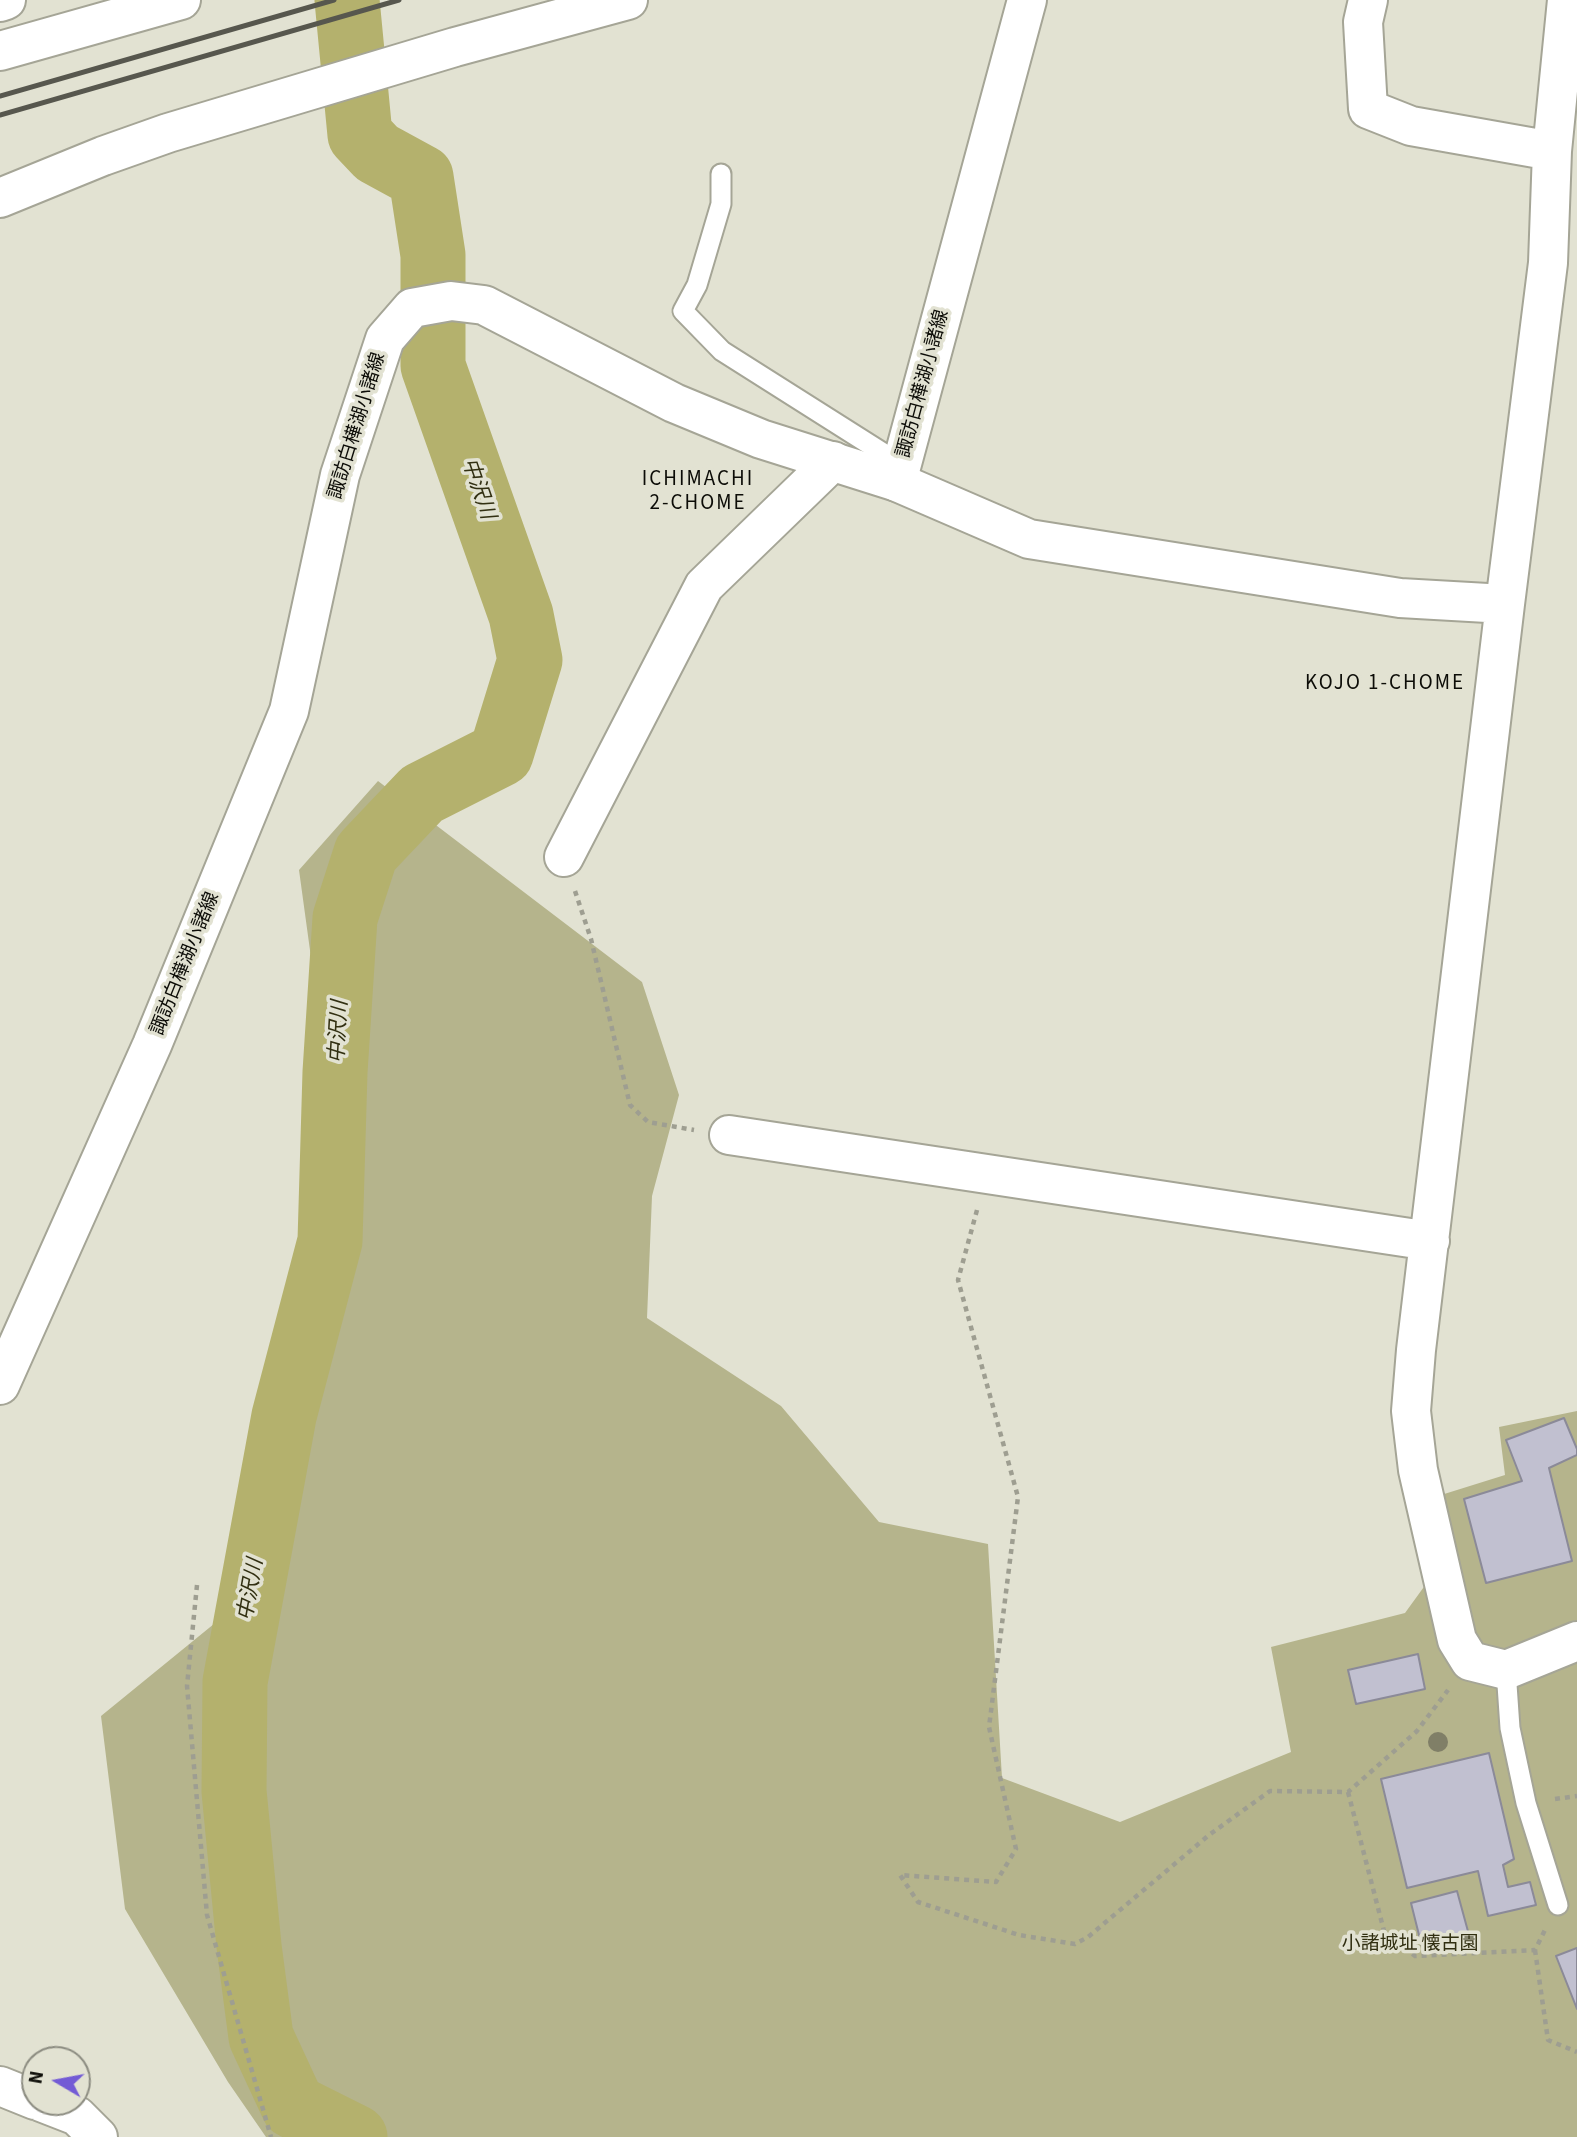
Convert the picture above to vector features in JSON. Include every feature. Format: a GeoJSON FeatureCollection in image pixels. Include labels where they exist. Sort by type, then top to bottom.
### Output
{"type":"FeatureCollection","features":[{"type":"Feature","properties":{"kind":"street"},"geometry":{"type":"LineString","coordinates":[[0,51],[181,0]]}},
{"type":"Feature","properties":{"kind":"street"},"geometry":{"type":"LineString","coordinates":[[1,194],[168,133],[456,47],[628,0]]}},
{"type":"Feature","properties":{"kind":"street","name":"諏訪白樺湖小諸線"},"geometry":{"type":"LineString","coordinates":[[0,1385],[152,1045],[289,711],[340,475],[385,339],[412,308],[451,301],[484,306],[674,403],[761,439],[833,461],[900,473],[1027,0]]}},
{"type":"Feature","properties":{"kind":"street"},"geometry":{"type":"LineString","coordinates":[[1368,0],[1363,22],[1368,109],[1411,126],[1552,151]]}},
{"type":"Feature","properties":{"kind":"street"},"geometry":{"type":"LineString","coordinates":[[1567,0],[1552,151],[1548,263],[1505,604],[1411,1411],[1418,1470],[1457,1640],[1488,1666],[1577,1641]]}},
{"type":"Feature","properties":{"kind":"street"},"geometry":{"type":"LineString","coordinates":[[564,857],[704,586],[833,461]]}},
{"type":"Feature","properties":{"kind":"street"},"geometry":{"type":"LineString","coordinates":[[900,473],[1029,539],[1400,598],[1505,604]]}},
{"type":"Feature","properties":{"kind":"street"},"geometry":{"type":"LineString","coordinates":[[729,1135],[1430,1241]]}},
{"type":"Feature","properties":{"kind":"street"},"geometry":{"type":"LineString","coordinates":[[0,2086],[21,2094]]}},
{"type":"Feature","properties":{"kind":"street"},"geometry":{"type":"LineString","coordinates":[[77,2116],[98,2137]]}},
{"type":"Feature","properties":{"kind":"lane"},"geometry":{"type":"LineString","coordinates":[[721,174],[721,204],[697,285],[683,311],[722,351],[900,473]]}},
{"type":"Feature","properties":{"kind":"lane"},"geometry":{"type":"LineString","coordinates":[[1488,1666],[1510,1728],[1526,1803],[1558,1905]]}},
{"type":"Feature","properties":{"kind":"path"},"geometry":{"type":"LineString","coordinates":[[564,857],[591,939],[631,1105],[648,1122],[729,1135]]}},
{"type":"Feature","properties":{"kind":"path"},"geometry":{"type":"LineString","coordinates":[[987,1175],[958,1280],[1018,1497],[989,1727],[1016,1849],[996,1882],[900,1875],[918,1902],[1018,1935],[1075,1944],[1088,1937],[1209,1835],[1270,1791],[1348,1792],[1488,1666]]}},
{"type":"Feature","properties":{"kind":"path"},"geometry":{"type":"LineString","coordinates":[[197,1585],[187,1686],[207,1915],[271,2137]]}},
{"type":"Feature","properties":{"kind":"path"},"geometry":{"type":"LineString","coordinates":[[1348,1792],[1384,1931],[1415,1956],[1535,1950]]}},
{"type":"Feature","properties":{"kind":"path"},"geometry":{"type":"LineString","coordinates":[[1558,1905],[1535,1950],[1548,2040],[1577,2052]]}},
{"type":"Feature","properties":{"kind":"green space","name":"小諸城址 懐古園"},"geometry":{"type":"Polygon","coordinates":[[[378,781],[642,982],[679,1095],[652,1196],[647,1318],[781,1406],[879,1522],[988,1544],[1002,1778],[1120,1822],[1291,1752],[1271,1647],[1405,1613],[1455,1544],[1441,1495],[1505,1475],[1499,1427],[1577,1411],[1577,2137],[266,2137],[228,2082],[125,1909],[101,1716],[274,1575],[352,1257],[299,870],[378,781]]]}},
{"type":"Feature","properties":{"kind":"building"},"geometry":{"type":"Polygon","coordinates":[[[1564,1418],[1577,1455],[1549,1468],[1572,1561],[1486,1583],[1464,1499],[1522,1481],[1506,1440],[1564,1418]]]}},
{"type":"Feature","properties":{"kind":"building"},"geometry":{"type":"Polygon","coordinates":[[[1418,1654],[1425,1689],[1356,1704],[1348,1670],[1418,1654]]]}},
{"type":"Feature","properties":{"kind":"building"},"geometry":{"type":"Polygon","coordinates":[[[1489,1753],[1514,1859],[1503,1865],[1508,1887],[1530,1882],[1536,1905],[1488,1916],[1478,1871],[1407,1888],[1381,1779],[1489,1753]]]}},
{"type":"Feature","properties":{"kind":"building"},"geometry":{"type":"Polygon","coordinates":[[[1457,1891],[1469,1935],[1422,1947],[1411,1903],[1457,1891]]]}},
{"type":"Feature","properties":{"kind":"building"},"geometry":{"type":"Polygon","coordinates":[[[1577,1948],[1577,2009],[1556,1956],[1577,1948]]]}},
{"type":"Feature","properties":{"kind":"waterway","name":"中沢川"},"geometry":{"type":"LineString","coordinates":[[347,0],[360,135],[377,153],[421,177],[433,255],[433,366],[521,615],[530,660],[501,754],[422,794],[366,853],[345,918],[335,1072],[330,1241],[284,1416],[235,1682],[234,1791],[261,2037],[293,2106],[355,2137]]}},
{"type":"Feature","properties":{"kind":"railway"},"geometry":{"type":"LineString","coordinates":[[0,96],[334,0]]}},
{"type":"Feature","properties":{"kind":"railway"},"geometry":{"type":"LineString","coordinates":[[0,115],[399,0]]}},
{"type":"Feature","properties":{"kind":"district","name":"ICHIMACHI 2-CHOME"},"geometry":{"type":"Point","coordinates":[698,492]}},
{"type":"Feature","properties":{"kind":"district","name":"KOJO 1-CHOME"},"geometry":{"type":"Point","coordinates":[1385,684]}}]}
